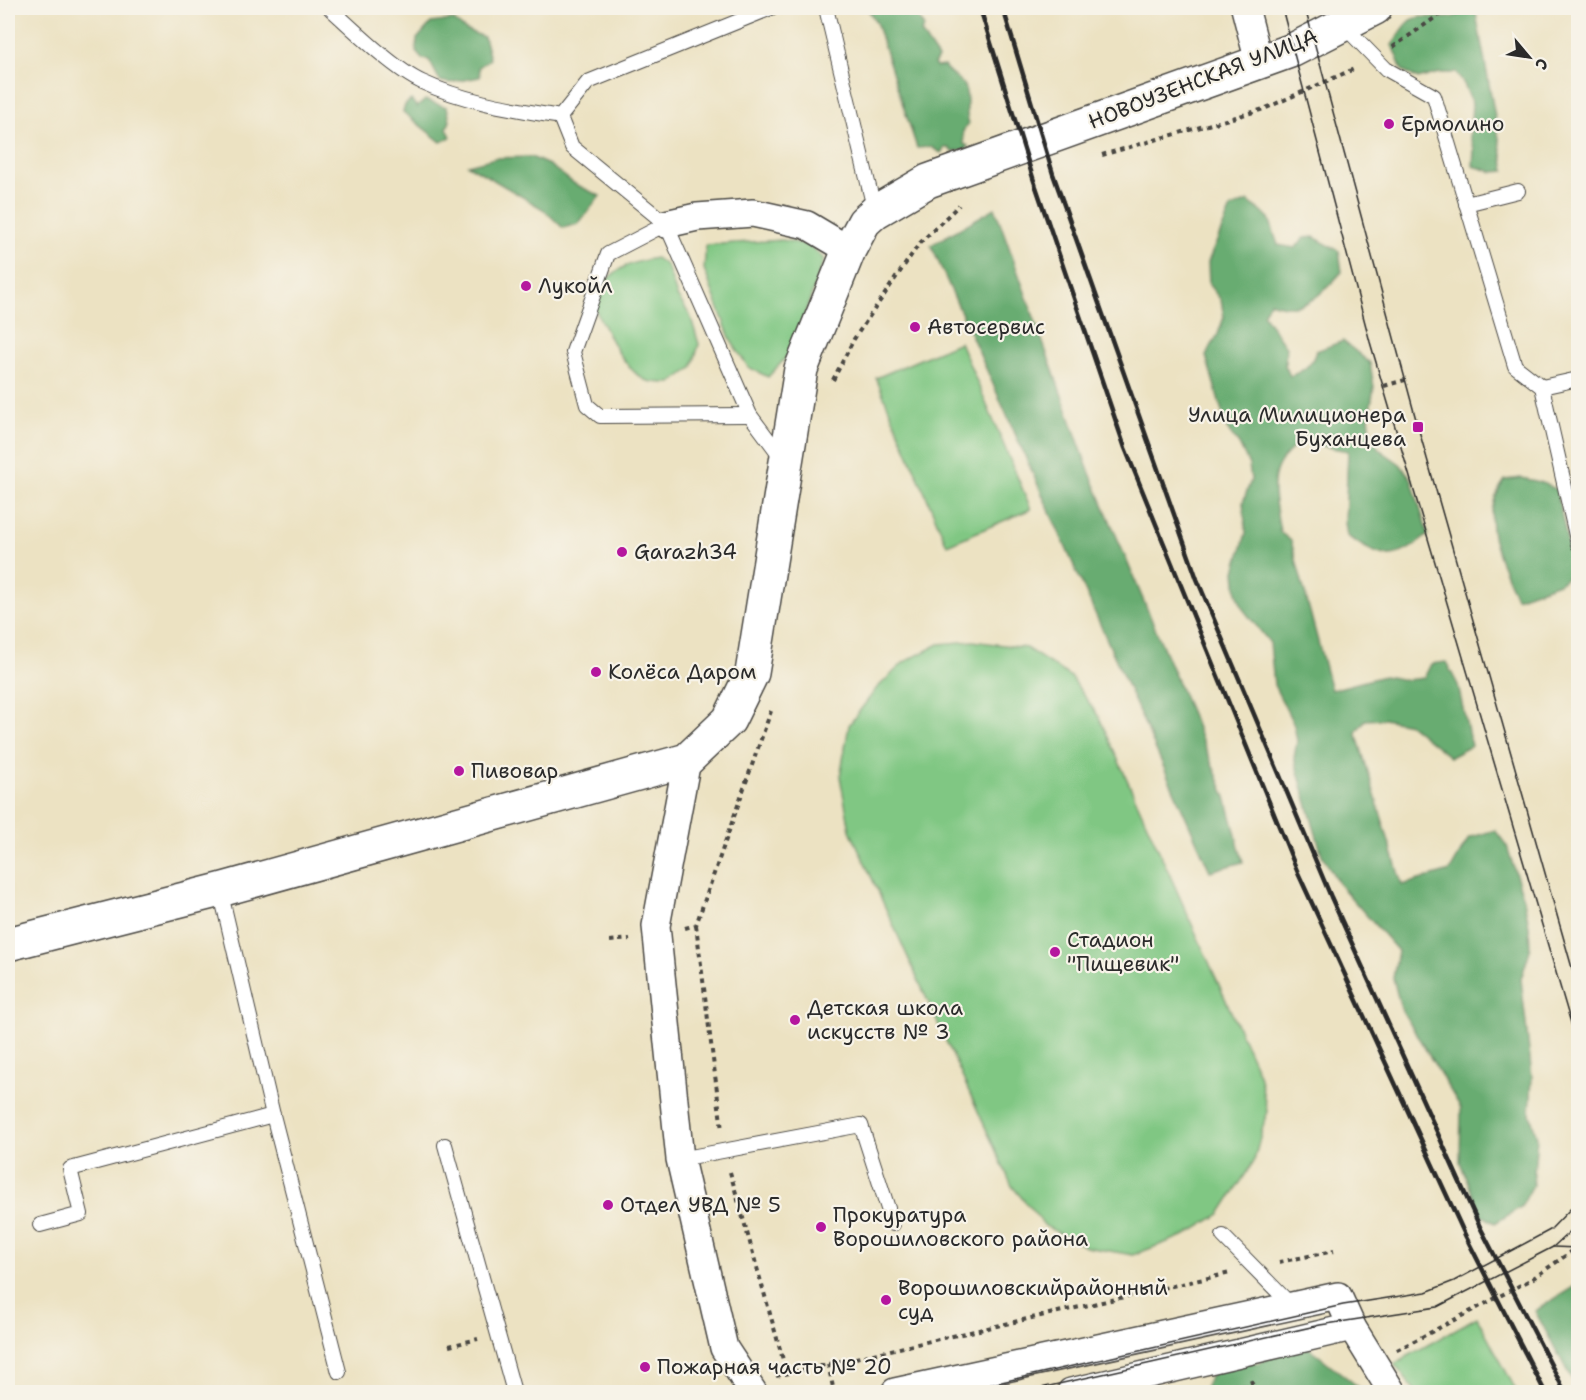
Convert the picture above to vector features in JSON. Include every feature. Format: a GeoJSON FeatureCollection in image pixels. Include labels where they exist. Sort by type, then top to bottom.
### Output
{"type":"FeatureCollection","features":[{"type":"Feature","properties":{"kind":"street"},"geometry":{"type":"LineString","coordinates":[[1245,8],[1259,62]]}},
{"type":"Feature","properties":{"kind":"street","name":"НОВОУЗЕНСКАЯ УЛИЦА"},"geometry":{"type":"LineString","coordinates":[[875,212],[928,181],[1293,50],[1375,8]]}},
{"type":"Feature","properties":{"kind":"street"},"geometry":{"type":"LineString","coordinates":[[8,944],[220,890],[687,760],[729,720],[752,673],[801,369],[849,250],[864,222],[875,212]]}},
{"type":"Feature","properties":{"kind":"street"},"geometry":{"type":"LineString","coordinates":[[666,224],[697,217],[753,213],[807,225],[849,250]]}},
{"type":"Feature","properties":{"kind":"street"},"geometry":{"type":"LineString","coordinates":[[687,760],[656,926],[680,1159],[724,1348],[753,1392]]}},
{"type":"Feature","properties":{"kind":"street"},"geometry":{"type":"LineString","coordinates":[[896,1392],[1338,1296],[1352,1327],[1392,1392]]}},
{"type":"Feature","properties":{"kind":"street"},"geometry":{"type":"LineString","coordinates":[[1071,1392],[1352,1327]]}},
{"type":"Feature","properties":{"kind":"lane"},"geometry":{"type":"LineString","coordinates":[[330,8],[368,42],[421,82],[493,105],[560,117]]}},
{"type":"Feature","properties":{"kind":"lane"},"geometry":{"type":"LineString","coordinates":[[560,117],[588,82],[771,8]]}},
{"type":"Feature","properties":{"kind":"lane"},"geometry":{"type":"LineString","coordinates":[[826,8],[875,212]]}},
{"type":"Feature","properties":{"kind":"lane"},"geometry":{"type":"LineString","coordinates":[[1342,25],[1386,69],[1434,96],[1515,366],[1542,387],[1578,544]]}},
{"type":"Feature","properties":{"kind":"lane"},"geometry":{"type":"LineString","coordinates":[[560,117],[572,147],[666,224],[750,415],[785,462]]}},
{"type":"Feature","properties":{"kind":"lane"},"geometry":{"type":"LineString","coordinates":[[1466,204],[1518,191]]}},
{"type":"Feature","properties":{"kind":"lane"},"geometry":{"type":"LineString","coordinates":[[666,224],[608,254],[573,352],[586,405],[600,416],[750,415]]}},
{"type":"Feature","properties":{"kind":"lane"},"geometry":{"type":"LineString","coordinates":[[1542,387],[1578,379]]}},
{"type":"Feature","properties":{"kind":"lane"},"geometry":{"type":"LineString","coordinates":[[220,890],[273,1115],[339,1372]]}},
{"type":"Feature","properties":{"kind":"lane"},"geometry":{"type":"LineString","coordinates":[[40,1225],[81,1214],[70,1169],[273,1115]]}},
{"type":"Feature","properties":{"kind":"lane"},"geometry":{"type":"LineString","coordinates":[[680,1159],[861,1125],[893,1224]]}},
{"type":"Feature","properties":{"kind":"lane"},"geometry":{"type":"LineString","coordinates":[[445,1145],[514,1392]]}},
{"type":"Feature","properties":{"kind":"lane"},"geometry":{"type":"LineString","coordinates":[[1223,1236],[1292,1306]]}},
{"type":"Feature","properties":{"kind":"path"},"geometry":{"type":"LineString","coordinates":[[1093,158],[1264,109],[1376,59],[1449,8]]}},
{"type":"Feature","properties":{"kind":"path"},"geometry":{"type":"LineString","coordinates":[[854,339],[920,244],[960,204]]}},
{"type":"Feature","properties":{"kind":"path"},"geometry":{"type":"LineString","coordinates":[[1384,386],[1405,380]]}},
{"type":"Feature","properties":{"kind":"path"},"geometry":{"type":"LineString","coordinates":[[1372,1362],[1442,1329],[1532,1279],[1578,1247]]}},
{"type":"Feature","properties":{"kind":"path"},"geometry":{"type":"LineString","coordinates":[[786,1374],[1254,1267],[1334,1251]]}},
{"type":"Feature","properties":{"kind":"path"},"geometry":{"type":"LineString","coordinates":[[828,1364],[834,1392]]}},
{"type":"Feature","properties":{"kind":"green space"},"geometry":{"type":"Polygon","coordinates":[[[867,8],[916,8],[919,11],[918,17],[924,27],[921,33],[938,58],[934,64],[936,67],[944,66],[966,90],[969,123],[963,131],[964,144],[968,146],[966,150],[952,152],[949,148],[944,148],[941,153],[931,147],[917,148],[876,22],[867,8]]]}},
{"type":"Feature","properties":{"kind":"green space"},"geometry":{"type":"Polygon","coordinates":[[[1468,8],[1475,8],[1505,171],[1493,172],[1473,166],[1474,148],[1470,137],[1472,103],[1464,84],[1456,73],[1439,73],[1418,79],[1402,70],[1392,45],[1407,24],[1415,18],[1453,17],[1468,8]]]}},
{"type":"Feature","properties":{"kind":"green space"},"geometry":{"type":"Polygon","coordinates":[[[453,20],[466,30],[484,37],[490,59],[479,67],[480,77],[449,83],[440,81],[429,60],[422,59],[416,52],[417,39],[431,23],[453,20]]]}},
{"type":"Feature","properties":{"kind":"green space"},"geometry":{"type":"Polygon","coordinates":[[[411,100],[417,107],[425,100],[447,107],[450,121],[447,128],[451,137],[441,142],[403,112],[405,105],[411,100]]]}},
{"type":"Feature","properties":{"kind":"green space"},"geometry":{"type":"Polygon","coordinates":[[[531,157],[549,165],[575,184],[600,196],[578,224],[563,228],[543,209],[468,165],[495,158],[531,157]]]}},
{"type":"Feature","properties":{"kind":"green space"},"geometry":{"type":"Polygon","coordinates":[[[1248,201],[1269,218],[1278,245],[1295,248],[1304,238],[1314,237],[1339,251],[1342,272],[1326,289],[1302,305],[1292,306],[1270,302],[1263,314],[1286,347],[1285,365],[1290,376],[1307,367],[1316,351],[1343,341],[1370,363],[1374,387],[1369,416],[1371,435],[1379,449],[1400,464],[1411,478],[1428,535],[1406,551],[1388,555],[1370,550],[1347,536],[1345,522],[1348,451],[1301,442],[1281,461],[1276,471],[1274,493],[1280,532],[1291,541],[1331,690],[1384,676],[1406,680],[1424,678],[1431,664],[1446,662],[1458,685],[1471,746],[1450,757],[1409,724],[1384,719],[1365,720],[1356,732],[1402,885],[1450,871],[1469,838],[1495,830],[1507,846],[1524,900],[1529,926],[1530,950],[1521,979],[1532,1077],[1530,1114],[1537,1137],[1533,1185],[1521,1207],[1495,1223],[1480,1214],[1460,1162],[1461,1108],[1401,1009],[1393,978],[1398,951],[1339,884],[1322,855],[1294,758],[1297,741],[1294,725],[1274,685],[1270,643],[1243,609],[1237,593],[1235,571],[1246,533],[1243,502],[1251,480],[1249,465],[1239,444],[1227,429],[1206,356],[1224,317],[1221,300],[1209,285],[1208,262],[1231,208],[1248,201]]]}},
{"type":"Feature","properties":{"kind":"green space"},"geometry":{"type":"Polygon","coordinates":[[[995,208],[1087,466],[1226,797],[1243,862],[1210,871],[931,245],[995,208]]]}},
{"type":"Feature","properties":{"kind":"green space"},"geometry":{"type":"Polygon","coordinates":[[[782,240],[809,245],[824,259],[792,351],[768,377],[748,367],[731,341],[704,269],[706,245],[782,240]]]}},
{"type":"Feature","properties":{"kind":"green space"},"geometry":{"type":"Polygon","coordinates":[[[656,258],[667,266],[677,296],[690,315],[699,344],[692,368],[671,383],[646,380],[634,372],[619,354],[591,301],[597,291],[618,270],[656,258]]]}},
{"type":"Feature","properties":{"kind":"green space"},"geometry":{"type":"Polygon","coordinates":[[[960,342],[1031,509],[947,545],[876,378],[960,342]]]}},
{"type":"Feature","properties":{"kind":"green space"},"geometry":{"type":"Polygon","coordinates":[[[1522,478],[1556,489],[1574,572],[1559,583],[1516,598],[1494,539],[1492,509],[1496,495],[1505,480],[1522,478]]]}},
{"type":"Feature","properties":{"kind":"green space","name":"Стадион \"Пищевик\""},"geometry":{"type":"Polygon","coordinates":[[[973,641],[1026,648],[1071,677],[1099,717],[1259,1074],[1267,1111],[1254,1161],[1220,1214],[1186,1235],[1133,1255],[1086,1247],[1045,1226],[1012,1186],[850,830],[840,777],[849,725],[876,689],[904,662],[939,644],[973,641]]]}},
{"type":"Feature","properties":{"kind":"green space"},"geometry":{"type":"Polygon","coordinates":[[[1578,1284],[1578,1391],[1535,1311],[1578,1284]]]}},
{"type":"Feature","properties":{"kind":"green space"},"geometry":{"type":"Polygon","coordinates":[[[1477,1317],[1517,1392],[1416,1392],[1394,1364],[1477,1317]]]}},
{"type":"Feature","properties":{"kind":"green space"},"geometry":{"type":"Polygon","coordinates":[[[1309,1348],[1361,1389],[1358,1392],[1198,1392],[1204,1391],[1213,1369],[1232,1360],[1258,1363],[1278,1354],[1309,1348]]]}},
{"type":"Feature","properties":{"kind":"tram line"},"geometry":{"type":"LineString","coordinates":[[1282,8],[1370,342],[1578,1047]]}},
{"type":"Feature","properties":{"kind":"tram line"},"geometry":{"type":"LineString","coordinates":[[1305,8],[1418,427],[1578,989]]}},
{"type":"Feature","properties":{"kind":"tram line"},"geometry":{"type":"LineString","coordinates":[[957,1392],[1343,1305],[1426,1292],[1454,1281],[1550,1230],[1578,1201]]}},
{"type":"Feature","properties":{"kind":"tram line"},"geometry":{"type":"LineString","coordinates":[[1023,1392],[1320,1325],[1437,1307],[1553,1247],[1578,1224]]}},
{"type":"Feature","properties":{"kind":"tram line"},"geometry":{"type":"LineString","coordinates":[[1553,1247],[1578,1248]]}},
{"type":"Feature","properties":{"kind":"railway"},"geometry":{"type":"LineString","coordinates":[[980,8],[1034,181],[1125,448],[1298,873],[1466,1237],[1545,1392]]}},
{"type":"Feature","properties":{"kind":"railway"},"geometry":{"type":"LineString","coordinates":[[1003,8],[1053,174],[1197,579],[1331,897],[1480,1227],[1565,1392]]}},
{"type":"Feature","properties":{"kind":"place","name":"Ермолино"},"geometry":{"type":"Point","coordinates":[1389,124]}},
{"type":"Feature","properties":{"kind":"place","name":"Лукойл"},"geometry":{"type":"Point","coordinates":[526,286]}},
{"type":"Feature","properties":{"kind":"place","name":"Автосервис"},"geometry":{"type":"Point","coordinates":[915,327]}},
{"type":"Feature","properties":{"kind":"place","name":"Улица Милиционера Буханцева"},"geometry":{"type":"Point","coordinates":[1418,427]}},
{"type":"Feature","properties":{"kind":"place","name":"Garazh34"},"geometry":{"type":"Point","coordinates":[622,552]}},
{"type":"Feature","properties":{"kind":"place","name":"Колёса Даром"},"geometry":{"type":"Point","coordinates":[596,672]}},
{"type":"Feature","properties":{"kind":"place","name":"Пивовар"},"geometry":{"type":"Point","coordinates":[459,771]}},
{"type":"Feature","properties":{"kind":"place","name":"Стадион \"Пищевик\""},"geometry":{"type":"Point","coordinates":[1055,952]}},
{"type":"Feature","properties":{"kind":"place","name":"Детская школа искусств № 3"},"geometry":{"type":"Point","coordinates":[795,1020]}},
{"type":"Feature","properties":{"kind":"place","name":"Отдел УВД № 5"},"geometry":{"type":"Point","coordinates":[608,1205]}},
{"type":"Feature","properties":{"kind":"place","name":"Прокуратура Ворошиловского района"},"geometry":{"type":"Point","coordinates":[821,1227]}},
{"type":"Feature","properties":{"kind":"place","name":"Ворошиловскийрайонный суд"},"geometry":{"type":"Point","coordinates":[886,1300]}},
{"type":"Feature","properties":{"kind":"place","name":"Пожарная часть № 20"},"geometry":{"type":"Point","coordinates":[645,1367]}}]}
